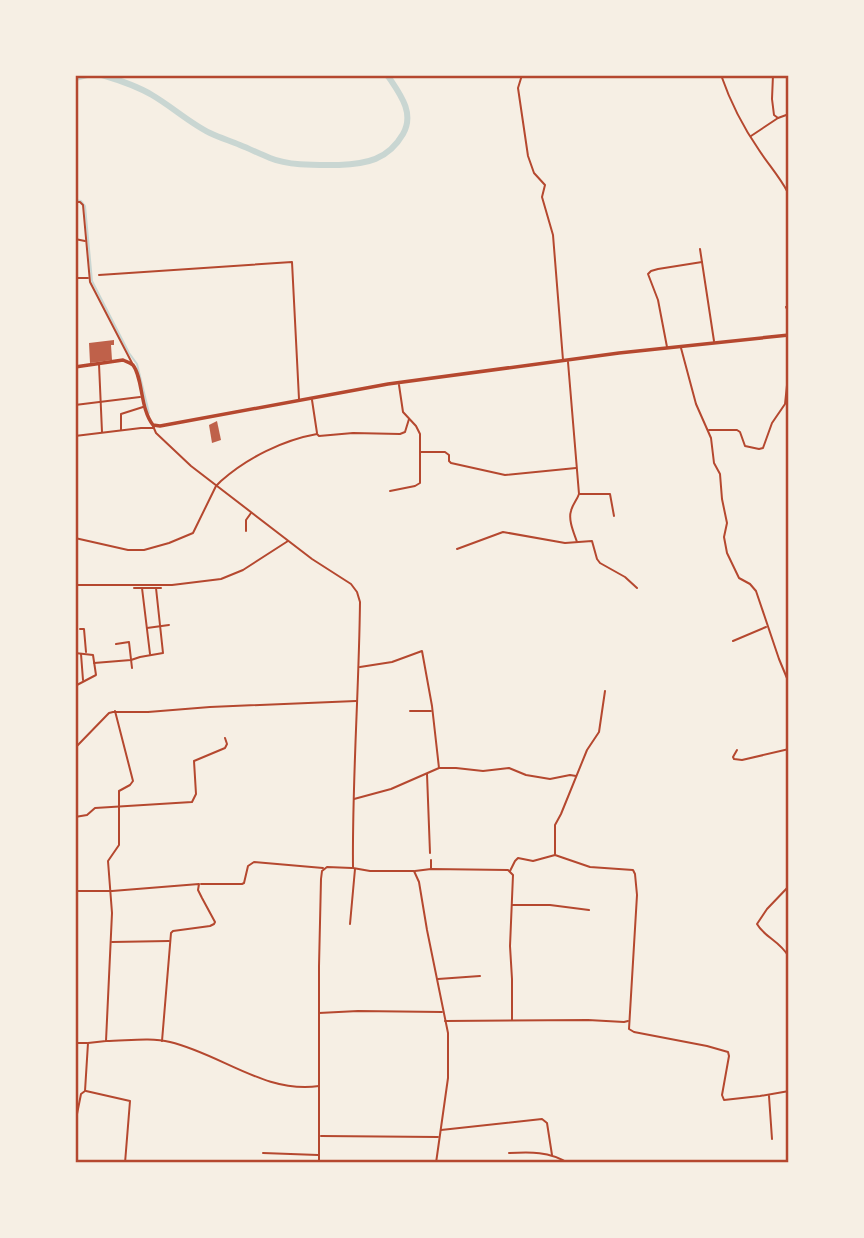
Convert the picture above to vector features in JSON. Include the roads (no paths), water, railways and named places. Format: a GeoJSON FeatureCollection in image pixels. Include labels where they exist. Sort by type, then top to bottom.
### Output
{"type":"FeatureCollection","features":[{"type":"Feature","properties":{"kind":"main road"},"geometry":{"type":"LineString","coordinates":[[75,367],[123,360],[132,364],[144,407],[153,427],[399,382],[789,335]]}},
{"type":"Feature","properties":{"kind":"street"},"geometry":{"type":"LineString","coordinates":[[522,75],[518,88],[528,156],[534,173],[545,185],[542,197],[554,235],[579,494],[570,514],[578,543]]}},
{"type":"Feature","properties":{"kind":"street"},"geometry":{"type":"LineString","coordinates":[[720,75],[751,136],[789,191]]}},
{"type":"Feature","properties":{"kind":"street"},"geometry":{"type":"LineString","coordinates":[[773,75],[772,103],[775,116],[779,118]]}},
{"type":"Feature","properties":{"kind":"street"},"geometry":{"type":"LineString","coordinates":[[751,136],[789,114]]}},
{"type":"Feature","properties":{"kind":"street"},"geometry":{"type":"LineString","coordinates":[[75,202],[83,205],[89,278],[132,364]]}},
{"type":"Feature","properties":{"kind":"street"},"geometry":{"type":"LineString","coordinates":[[75,239],[86,242]]}},
{"type":"Feature","properties":{"kind":"street"},"geometry":{"type":"LineString","coordinates":[[700,248],[714,343]]}},
{"type":"Feature","properties":{"kind":"street"},"geometry":{"type":"LineString","coordinates":[[99,275],[292,262],[299,400]]}},
{"type":"Feature","properties":{"kind":"street"},"geometry":{"type":"LineString","coordinates":[[667,348],[662,317],[648,274],[658,269],[702,262]]}},
{"type":"Feature","properties":{"kind":"street"},"geometry":{"type":"LineString","coordinates":[[75,278],[89,278]]}},
{"type":"Feature","properties":{"kind":"street"},"geometry":{"type":"LineString","coordinates":[[786,307],[789,313]]}},
{"type":"Feature","properties":{"kind":"street"},"geometry":{"type":"LineString","coordinates":[[681,347],[696,404],[711,438],[714,463],[720,474],[727,523],[724,537],[727,553],[739,578],[750,584],[756,592],[789,683]]}},
{"type":"Feature","properties":{"kind":"street"},"geometry":{"type":"LineString","coordinates":[[99,363],[102,433]]}},
{"type":"Feature","properties":{"kind":"street"},"geometry":{"type":"LineString","coordinates":[[708,430],[737,430],[745,446],[762,448],[772,423],[785,404],[789,366]]}},
{"type":"Feature","properties":{"kind":"street"},"geometry":{"type":"LineString","coordinates":[[390,491],[419,484],[419,429],[403,411],[399,382]]}},
{"type":"Feature","properties":{"kind":"street"},"geometry":{"type":"LineString","coordinates":[[75,405],[142,396]]}},
{"type":"Feature","properties":{"kind":"street"},"geometry":{"type":"LineString","coordinates":[[312,398],[317,434]]}},
{"type":"Feature","properties":{"kind":"street"},"geometry":{"type":"LineString","coordinates":[[121,430],[121,414],[144,407]]}},
{"type":"Feature","properties":{"kind":"street"},"geometry":{"type":"LineString","coordinates":[[75,538],[128,550],[144,550],[169,543],[193,533],[216,486],[227,476],[276,446],[317,434],[400,434],[405,432],[409,419]]}},
{"type":"Feature","properties":{"kind":"street"},"geometry":{"type":"LineString","coordinates":[[75,436],[153,427],[191,467],[312,559],[351,584],[357,592],[360,603],[359,667],[350,924]]}},
{"type":"Feature","properties":{"kind":"street"},"geometry":{"type":"LineString","coordinates":[[421,452],[445,452],[451,463],[499,474],[577,467]]}},
{"type":"Feature","properties":{"kind":"street"},"geometry":{"type":"LineString","coordinates":[[579,494],[609,494],[614,516]]}},
{"type":"Feature","properties":{"kind":"street"},"geometry":{"type":"LineString","coordinates":[[246,531],[246,520],[251,512]]}},
{"type":"Feature","properties":{"kind":"street"},"geometry":{"type":"LineString","coordinates":[[457,549],[503,532],[578,543],[592,541],[600,563],[625,577],[637,588]]}},
{"type":"Feature","properties":{"kind":"street"},"geometry":{"type":"LineString","coordinates":[[75,585],[172,586],[221,579],[243,570],[289,541]]}},
{"type":"Feature","properties":{"kind":"street"},"geometry":{"type":"LineString","coordinates":[[134,588],[161,588]]}},
{"type":"Feature","properties":{"kind":"street"},"geometry":{"type":"LineString","coordinates":[[142,588],[150,655]]}},
{"type":"Feature","properties":{"kind":"street"},"geometry":{"type":"LineString","coordinates":[[94,663],[131,660],[163,653],[156,588]]}},
{"type":"Feature","properties":{"kind":"street"},"geometry":{"type":"LineString","coordinates":[[147,628],[169,625]]}},
{"type":"Feature","properties":{"kind":"street"},"geometry":{"type":"LineString","coordinates":[[733,641],[767,626]]}},
{"type":"Feature","properties":{"kind":"street"},"geometry":{"type":"LineString","coordinates":[[80,629],[84,629],[86,653]]}},
{"type":"Feature","properties":{"kind":"street"},"geometry":{"type":"LineString","coordinates":[[116,644],[129,642],[132,668]]}},
{"type":"Feature","properties":{"kind":"street"},"geometry":{"type":"LineString","coordinates":[[359,667],[392,663],[422,650],[439,768]]}},
{"type":"Feature","properties":{"kind":"street"},"geometry":{"type":"LineString","coordinates":[[75,653],[93,655],[96,675],[75,687]]}},
{"type":"Feature","properties":{"kind":"street"},"geometry":{"type":"LineString","coordinates":[[80,653],[83,681]]}},
{"type":"Feature","properties":{"kind":"street"},"geometry":{"type":"LineString","coordinates":[[555,855],[555,825],[587,750],[599,732],[605,691]]}},
{"type":"Feature","properties":{"kind":"street"},"geometry":{"type":"LineString","coordinates":[[75,748],[109,713],[115,711],[148,712],[358,701]]}},
{"type":"Feature","properties":{"kind":"street"},"geometry":{"type":"LineString","coordinates":[[106,1041],[113,913],[108,861],[120,845],[119,790],[131,785],[132,779],[115,711]]}},
{"type":"Feature","properties":{"kind":"street"},"geometry":{"type":"LineString","coordinates":[[410,711],[432,711]]}},
{"type":"Feature","properties":{"kind":"street"},"geometry":{"type":"LineString","coordinates":[[75,817],[87,816],[95,808],[192,802],[196,794],[194,761],[225,748],[225,738]]}},
{"type":"Feature","properties":{"kind":"street"},"geometry":{"type":"LineString","coordinates":[[737,750],[734,759],[742,760],[789,749]]}},
{"type":"Feature","properties":{"kind":"street"},"geometry":{"type":"LineString","coordinates":[[353,799],[391,789],[439,768],[483,771],[509,768],[526,775],[550,779],[576,776]]}},
{"type":"Feature","properties":{"kind":"street"},"geometry":{"type":"LineString","coordinates":[[427,773],[430,853]]}},
{"type":"Feature","properties":{"kind":"street"},"geometry":{"type":"LineString","coordinates":[[510,871],[518,858],[533,861],[555,855],[585,866],[629,868],[635,872],[636,902],[629,1030],[728,1052],[722,1095],[724,1100],[789,1091]]}},
{"type":"Feature","properties":{"kind":"street"},"geometry":{"type":"LineString","coordinates":[[431,860],[431,869]]}},
{"type":"Feature","properties":{"kind":"street"},"geometry":{"type":"LineString","coordinates":[[75,891],[242,884],[250,863],[254,862],[370,871],[510,871]]}},
{"type":"Feature","properties":{"kind":"street"},"geometry":{"type":"LineString","coordinates":[[319,1163],[321,880],[324,868]]}},
{"type":"Feature","properties":{"kind":"street"},"geometry":{"type":"LineString","coordinates":[[414,871],[419,882],[449,1044],[449,1078],[436,1163]]}},
{"type":"Feature","properties":{"kind":"street"},"geometry":{"type":"LineString","coordinates":[[510,871],[513,875],[510,946],[512,1020]]}},
{"type":"Feature","properties":{"kind":"street"},"geometry":{"type":"LineString","coordinates":[[162,1041],[173,931],[215,922],[198,890],[199,884]]}},
{"type":"Feature","properties":{"kind":"street"},"geometry":{"type":"LineString","coordinates":[[789,886],[757,924],[757,928],[780,944],[789,957]]}},
{"type":"Feature","properties":{"kind":"street"},"geometry":{"type":"LineString","coordinates":[[511,905],[550,905],[589,910]]}},
{"type":"Feature","properties":{"kind":"street"},"geometry":{"type":"LineString","coordinates":[[110,942],[170,941]]}},
{"type":"Feature","properties":{"kind":"street"},"geometry":{"type":"LineString","coordinates":[[437,979],[480,976]]}},
{"type":"Feature","properties":{"kind":"street"},"geometry":{"type":"LineString","coordinates":[[319,1013],[443,1012]]}},
{"type":"Feature","properties":{"kind":"street"},"geometry":{"type":"LineString","coordinates":[[445,1021],[629,1020]]}},
{"type":"Feature","properties":{"kind":"street"},"geometry":{"type":"LineString","coordinates":[[75,1043],[172,1042],[246,1073],[286,1086],[320,1086]]}},
{"type":"Feature","properties":{"kind":"street"},"geometry":{"type":"LineString","coordinates":[[85,1091],[88,1043]]}},
{"type":"Feature","properties":{"kind":"street"},"geometry":{"type":"LineString","coordinates":[[75,1125],[81,1094],[85,1091],[130,1101],[125,1163]]}},
{"type":"Feature","properties":{"kind":"street"},"geometry":{"type":"LineString","coordinates":[[75,1093],[81,1094]]}},
{"type":"Feature","properties":{"kind":"street"},"geometry":{"type":"LineString","coordinates":[[769,1095],[772,1139]]}},
{"type":"Feature","properties":{"kind":"street"},"geometry":{"type":"LineString","coordinates":[[440,1131],[542,1119],[547,1123],[552,1155]]}},
{"type":"Feature","properties":{"kind":"street"},"geometry":{"type":"LineString","coordinates":[[320,1136],[439,1137]]}},
{"type":"Feature","properties":{"kind":"street"},"geometry":{"type":"LineString","coordinates":[[509,1153],[533,1152],[552,1155],[568,1163]]}},
{"type":"Feature","properties":{"kind":"street"},"geometry":{"type":"LineString","coordinates":[[263,1153],[319,1155]]}},
{"type":"Feature","properties":{"kind":"waterway"},"geometry":{"type":"LineString","coordinates":[[75,78],[87,75]]}},
{"type":"Feature","properties":{"kind":"waterway"},"geometry":{"type":"LineString","coordinates":[[102,75],[140,89],[214,135],[270,158],[295,164],[322,165],[367,162],[383,155],[397,143],[406,126],[407,111],[397,90],[385,75]]}},
{"type":"Feature","properties":{"kind":"waterway"},"geometry":{"type":"LineString","coordinates":[[75,200],[81,201],[85,206],[92,281],[137,364],[149,413]]}}]}
